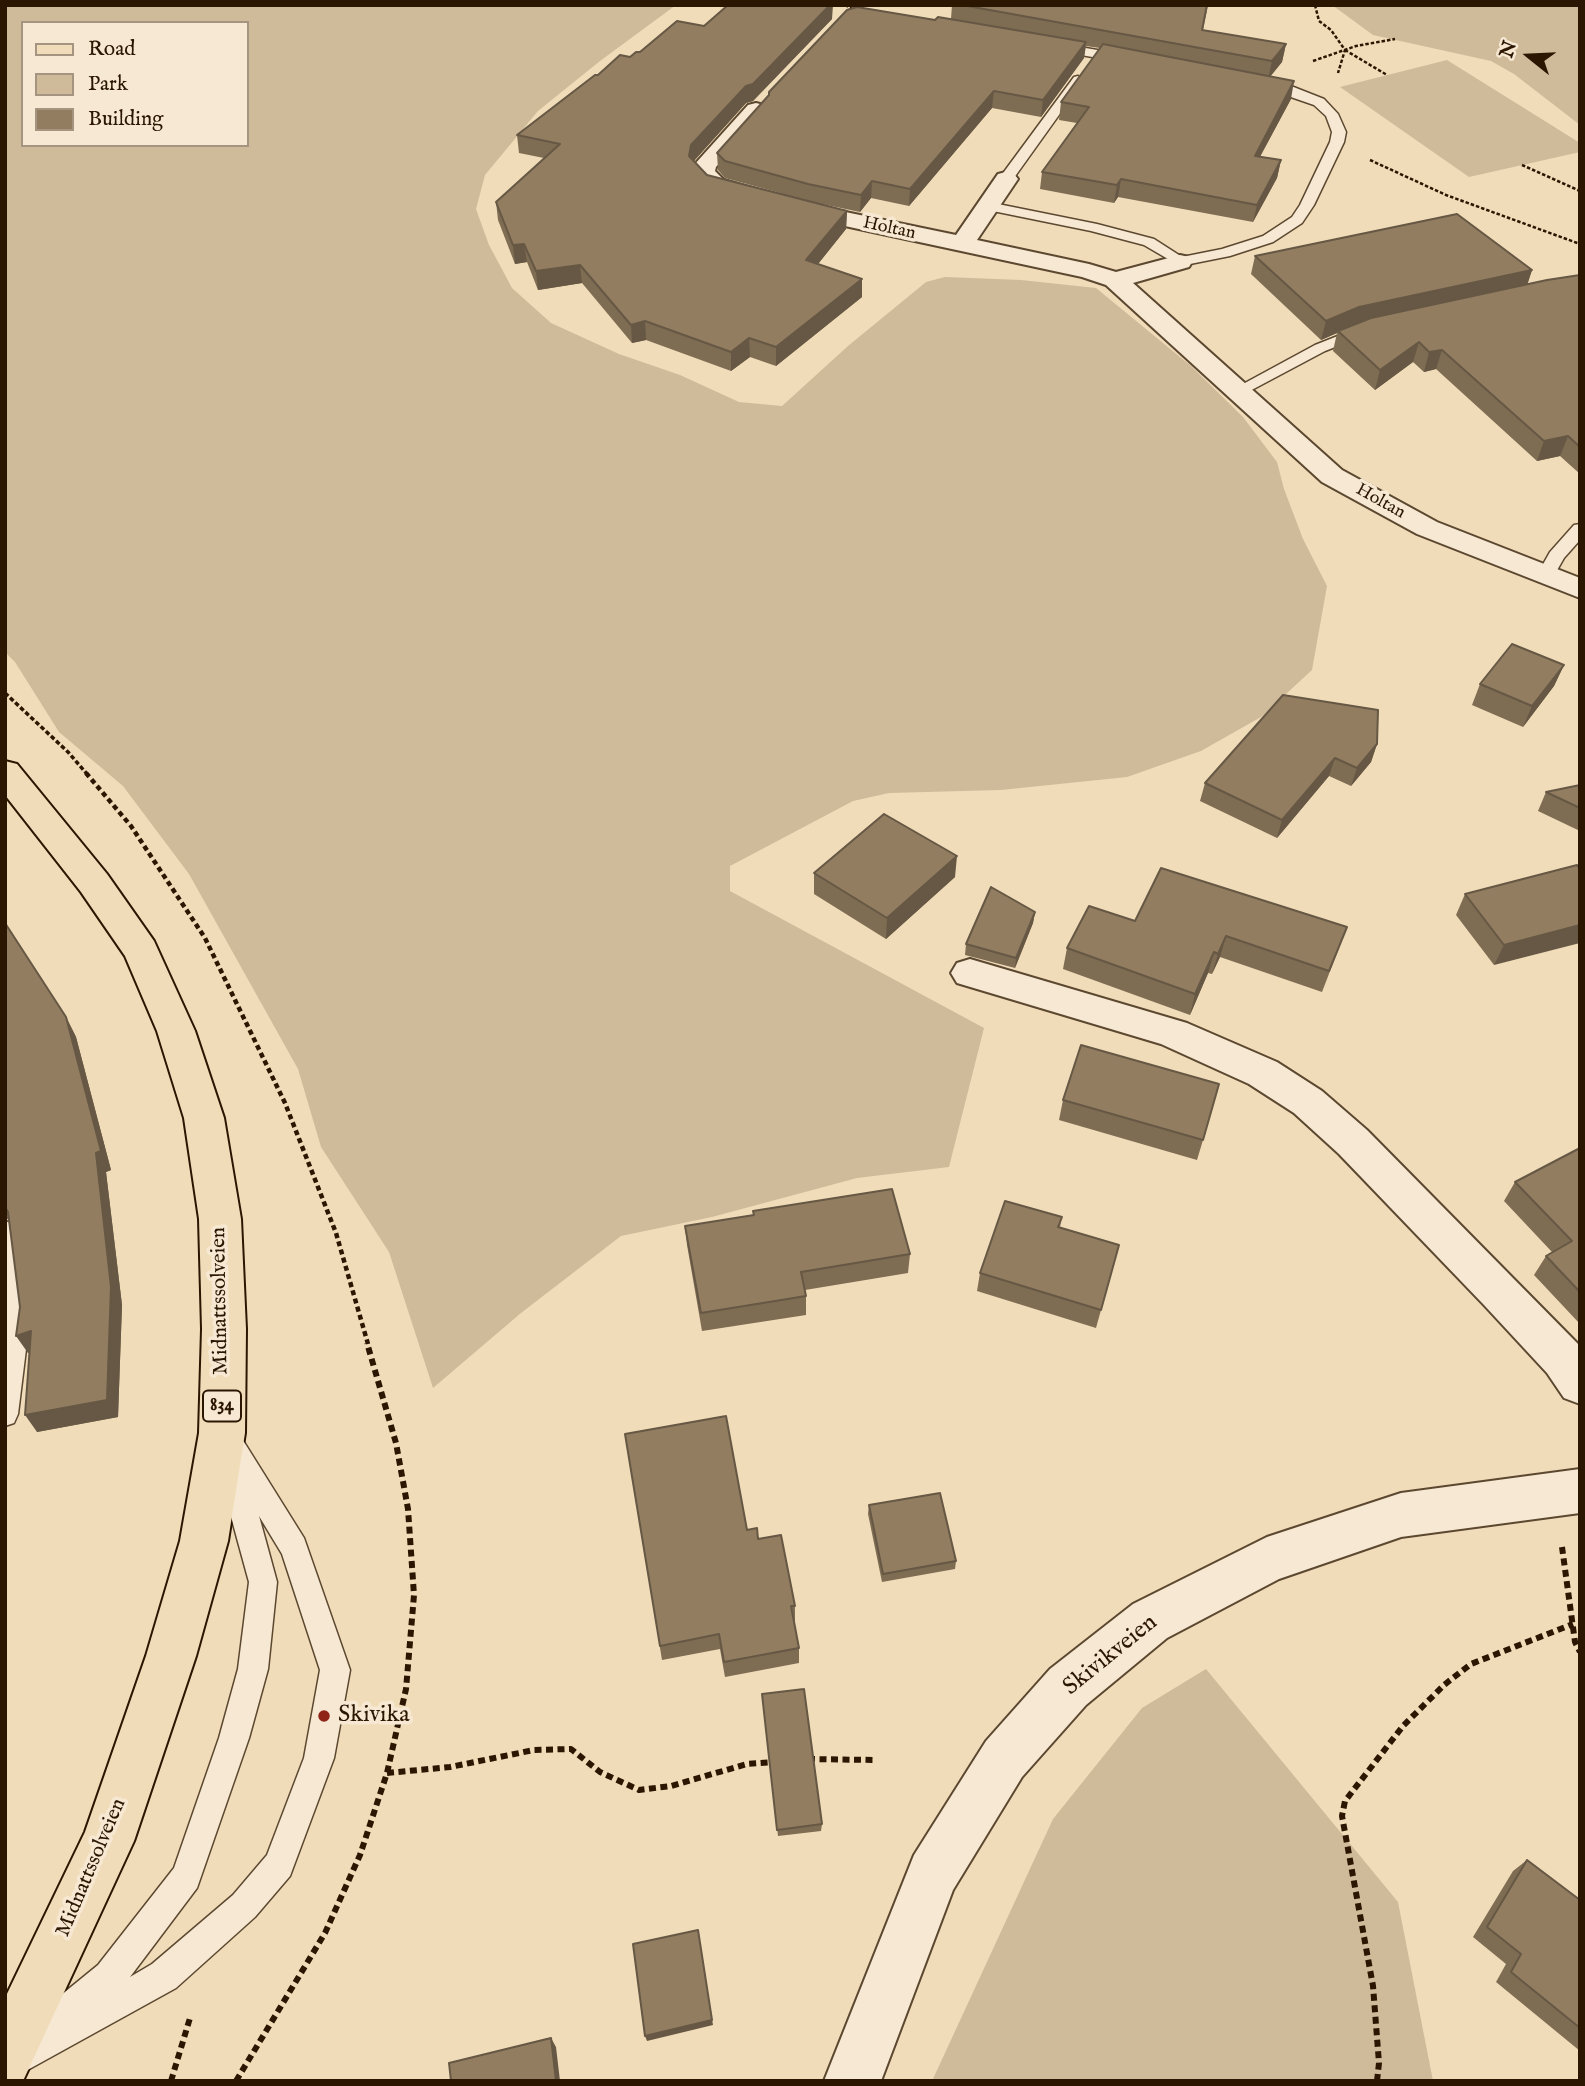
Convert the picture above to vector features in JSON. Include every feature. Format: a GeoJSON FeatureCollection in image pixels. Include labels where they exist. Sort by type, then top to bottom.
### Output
{"type":"FeatureCollection","features":[{"type":"Feature","properties":{"kind":"main road","name":"Midnattssolveien"},"geometry":{"type":"LineString","coordinates":[[5,772],[94,883],[141,951],[176,1031],[204,1118],[220,1219],[224,1329],[222,1433],[204,1541],[171,1656],[108,1841],[5,2063]]}},
{"type":"Feature","properties":{"kind":"street","name":"Holtan"},"geometry":{"type":"LineString","coordinates":[[760,105],[705,165],[703,172],[716,185],[803,210],[1089,271],[1115,280],[1240,390],[1332,476],[1427,528],[1580,589]]}},
{"type":"Feature","properties":{"kind":"street"},"geometry":{"type":"LineString","coordinates":[[962,244],[1006,179]]}},
{"type":"Feature","properties":{"kind":"street"},"geometry":{"type":"LineString","coordinates":[[1115,280],[1180,261]]}},
{"type":"Feature","properties":{"kind":"street"},"geometry":{"type":"LineString","coordinates":[[970,973],[1173,1033],[1263,1073],[1308,1102],[1353,1142],[1499,1292],[1563,1359],[1580,1384]]}},
{"type":"Feature","properties":{"kind":"street","name":"Skivikveien"},"geometry":{"type":"LineString","coordinates":[[852,2081],[933,1874],[1004,1759],[1068,1687],[1150,1621],[1268,1560],[1401,1515],[1567,1492]]}},
{"type":"Feature","properties":{"kind":"lane"},"geometry":{"type":"LineString","coordinates":[[1048,45],[1135,60]]}},
{"type":"Feature","properties":{"kind":"lane"},"geometry":{"type":"LineString","coordinates":[[1006,179],[1096,54]]}},
{"type":"Feature","properties":{"kind":"lane"},"geometry":{"type":"LineString","coordinates":[[988,206],[1092,227],[1149,242],[1180,261],[1250,246],[1283,231],[1297,220],[1307,205],[1337,142],[1338,122],[1319,102],[1287,89],[1250,81]]}},
{"type":"Feature","properties":{"kind":"lane"},"geometry":{"type":"LineString","coordinates":[[1240,390],[1320,348],[1373,329]]}},
{"type":"Feature","properties":{"kind":"lane"},"geometry":{"type":"LineString","coordinates":[[1546,575],[1556,556],[1580,529]]}},
{"type":"Feature","properties":{"kind":"lane"},"geometry":{"type":"LineString","coordinates":[[5,1231],[16,1325],[5,1414]]}},
{"type":"Feature","properties":{"kind":"lane"},"geometry":{"type":"LineString","coordinates":[[5,2063],[164,1976],[244,1906],[279,1865],[319,1758],[335,1670],[294,1548],[222,1433]]}},
{"type":"Feature","properties":{"kind":"lane"},"geometry":{"type":"LineString","coordinates":[[5,2063],[110,1977],[187,1877],[253,1669],[262,1582],[222,1433]]}},
{"type":"Feature","properties":{"kind":"path"},"geometry":{"type":"LineString","coordinates":[[845,5],[863,14]]}},
{"type":"Feature","properties":{"kind":"path"},"geometry":{"type":"LineString","coordinates":[[1315,5],[1319,21],[1331,30],[1345,50],[1387,75]]}},
{"type":"Feature","properties":{"kind":"path"},"geometry":{"type":"LineString","coordinates":[[1338,122],[1335,84],[1345,50]]}},
{"type":"Feature","properties":{"kind":"path"},"geometry":{"type":"LineString","coordinates":[[1337,142],[1446,195],[1580,244]]}},
{"type":"Feature","properties":{"kind":"path"},"geometry":{"type":"LineString","coordinates":[[1522,164],[1580,191]]}},
{"type":"Feature","properties":{"kind":"path"},"geometry":{"type":"LineString","coordinates":[[5,693],[68,752],[131,826],[205,938],[285,1104],[336,1233],[396,1443],[408,1509],[414,1595],[407,1689],[387,1773],[360,1855],[325,1933],[270,2030],[236,2081]]}},
{"type":"Feature","properties":{"kind":"path"},"geometry":{"type":"LineString","coordinates":[[1567,1492],[1573,1624],[1580,1652]]}},
{"type":"Feature","properties":{"kind":"path"},"geometry":{"type":"LineString","coordinates":[[1377,2081],[1379,2063],[1373,1986],[1342,1816],[1345,1801],[1403,1726],[1444,1685],[1471,1664],[1573,1624]]}},
{"type":"Feature","properties":{"kind":"path"},"geometry":{"type":"LineString","coordinates":[[387,1773],[450,1767],[534,1750],[571,1749],[600,1772],[639,1790],[671,1786],[747,1764],[785,1761]]}},
{"type":"Feature","properties":{"kind":"path"},"geometry":{"type":"LineString","coordinates":[[798,1760],[874,1760]]}},
{"type":"Feature","properties":{"kind":"green space"},"geometry":{"type":"Polygon","coordinates":[[[5,5],[676,5],[538,111],[485,175],[476,209],[489,245],[512,288],[551,323],[619,354],[680,375],[739,402],[782,406],[848,346],[926,282],[945,277],[1021,280],[1096,288],[1191,366],[1243,417],[1277,462],[1303,539],[1327,586],[1312,670],[1261,717],[1201,751],[1127,777],[1001,790],[889,793],[853,801],[730,866],[730,891],[984,1028],[949,1167],[857,1178],[712,1217],[621,1236],[521,1313],[433,1388],[389,1252],[321,1147],[298,1069],[189,874],[123,786],[59,732],[15,662],[5,652],[5,5]]]}},
{"type":"Feature","properties":{"kind":"green space"},"geometry":{"type":"Polygon","coordinates":[[[1332,5],[1580,5],[1580,125],[1514,74],[1491,61],[1373,35],[1332,5]]]}},
{"type":"Feature","properties":{"kind":"green space"},"geometry":{"type":"Polygon","coordinates":[[[1447,60],[1580,143],[1580,152],[1469,177],[1340,87],[1447,60]]]}},
{"type":"Feature","properties":{"kind":"green space"},"geometry":{"type":"Polygon","coordinates":[[[1206,1669],[1398,1902],[1433,2081],[932,2081],[1053,1819],[1142,1708],[1206,1669]]]}},
{"type":"Feature","properties":{"kind":"building"},"geometry":{"type":"Polygon","coordinates":[[[728,5],[830,5],[753,84],[746,86],[691,145],[689,156],[707,175],[847,211],[806,260],[862,279],[776,347],[749,338],[731,352],[645,321],[631,325],[580,265],[536,271],[524,244],[513,245],[496,202],[560,144],[517,135],[598,75],[620,55],[630,57],[640,52],[677,21],[704,26],[728,5]]]}},
{"type":"Feature","properties":{"kind":"building"},"geometry":{"type":"Polygon","coordinates":[[[962,5],[1207,5],[1202,30],[1286,44],[1272,61],[962,5]]]}},
{"type":"Feature","properties":{"kind":"building"},"geometry":{"type":"Polygon","coordinates":[[[857,7],[935,20],[938,17],[1086,42],[1043,100],[994,91],[910,189],[872,181],[861,195],[808,184],[725,161],[717,153],[769,92],[847,10],[857,7]]]}},
{"type":"Feature","properties":{"kind":"building"},"geometry":{"type":"Polygon","coordinates":[[[1103,44],[1294,81],[1255,156],[1281,160],[1257,205],[1121,179],[1117,185],[1042,172],[1089,107],[1061,102],[1103,44]]]}},
{"type":"Feature","properties":{"kind":"building"},"geometry":{"type":"Polygon","coordinates":[[[1457,214],[1532,270],[1359,307],[1326,321],[1255,256],[1457,214]]]}},
{"type":"Feature","properties":{"kind":"building"},"geometry":{"type":"Polygon","coordinates":[[[1580,275],[1580,447],[1568,436],[1544,441],[1442,350],[1429,352],[1419,342],[1380,370],[1338,331],[1371,318],[1580,275]]]}},
{"type":"Feature","properties":{"kind":"building"},"geometry":{"type":"Polygon","coordinates":[[[1512,644],[1564,665],[1532,706],[1480,684],[1512,644]]]}},
{"type":"Feature","properties":{"kind":"building"},"geometry":{"type":"Polygon","coordinates":[[[1283,695],[1378,710],[1377,744],[1357,768],[1335,758],[1282,820],[1205,783],[1283,695]]]}},
{"type":"Feature","properties":{"kind":"building"},"geometry":{"type":"Polygon","coordinates":[[[1580,785],[1580,808],[1546,792],[1580,785]]]}},
{"type":"Feature","properties":{"kind":"building"},"geometry":{"type":"Polygon","coordinates":[[[884,814],[957,856],[887,918],[814,873],[884,814]]]}},
{"type":"Feature","properties":{"kind":"building"},"geometry":{"type":"Polygon","coordinates":[[[1577,865],[1580,869],[1580,925],[1504,945],[1465,894],[1577,865]]]}},
{"type":"Feature","properties":{"kind":"building"},"geometry":{"type":"Polygon","coordinates":[[[1161,868],[1347,927],[1329,971],[1226,936],[1218,954],[1214,952],[1195,994],[1067,948],[1089,906],[1135,921],[1161,868]]]}},
{"type":"Feature","properties":{"kind":"building"},"geometry":{"type":"Polygon","coordinates":[[[991,887],[1035,912],[1016,958],[966,944],[991,887]]]}},
{"type":"Feature","properties":{"kind":"building"},"geometry":{"type":"Polygon","coordinates":[[[5,923],[66,1017],[101,1151],[96,1153],[111,1287],[107,1400],[25,1415],[31,1331],[16,1336],[20,1307],[8,1212],[5,1207],[5,923]]]}},
{"type":"Feature","properties":{"kind":"building"},"geometry":{"type":"Polygon","coordinates":[[[1081,1045],[1219,1084],[1203,1140],[1063,1100],[1081,1045]]]}},
{"type":"Feature","properties":{"kind":"building"},"geometry":{"type":"Polygon","coordinates":[[[1580,1148],[1580,1292],[1546,1256],[1572,1241],[1515,1182],[1580,1148]]]}},
{"type":"Feature","properties":{"kind":"building"},"geometry":{"type":"Polygon","coordinates":[[[892,1189],[910,1254],[801,1272],[806,1296],[701,1313],[685,1226],[754,1215],[753,1211],[892,1189]]]}},
{"type":"Feature","properties":{"kind":"building"},"geometry":{"type":"Polygon","coordinates":[[[1005,1201],[1062,1217],[1058,1227],[1119,1245],[1101,1310],[980,1273],[1005,1201]]]}},
{"type":"Feature","properties":{"kind":"building"},"geometry":{"type":"Polygon","coordinates":[[[726,1416],[747,1530],[757,1528],[758,1539],[781,1535],[795,1606],[791,1606],[799,1648],[724,1662],[719,1634],[660,1646],[625,1434],[726,1416]]]}},
{"type":"Feature","properties":{"kind":"building"},"geometry":{"type":"Polygon","coordinates":[[[940,1493],[956,1561],[883,1574],[869,1505],[940,1493]]]}},
{"type":"Feature","properties":{"kind":"building"},"geometry":{"type":"Polygon","coordinates":[[[804,1689],[822,1824],[777,1830],[762,1694],[804,1689]]]}},
{"type":"Feature","properties":{"kind":"building"},"geometry":{"type":"Polygon","coordinates":[[[1527,1860],[1580,1900],[1580,2028],[1511,1972],[1521,1954],[1487,1927],[1527,1860]]]}},
{"type":"Feature","properties":{"kind":"building"},"geometry":{"type":"Polygon","coordinates":[[[698,1930],[712,2020],[645,2036],[633,1944],[698,1930]]]}},
{"type":"Feature","properties":{"kind":"building"},"geometry":{"type":"Polygon","coordinates":[[[551,2038],[556,2081],[451,2081],[449,2063],[551,2038]]]}},
{"type":"Feature","properties":{"kind":"place","name":"Skivika"},"geometry":{"type":"Point","coordinates":[324,1716]}}]}
